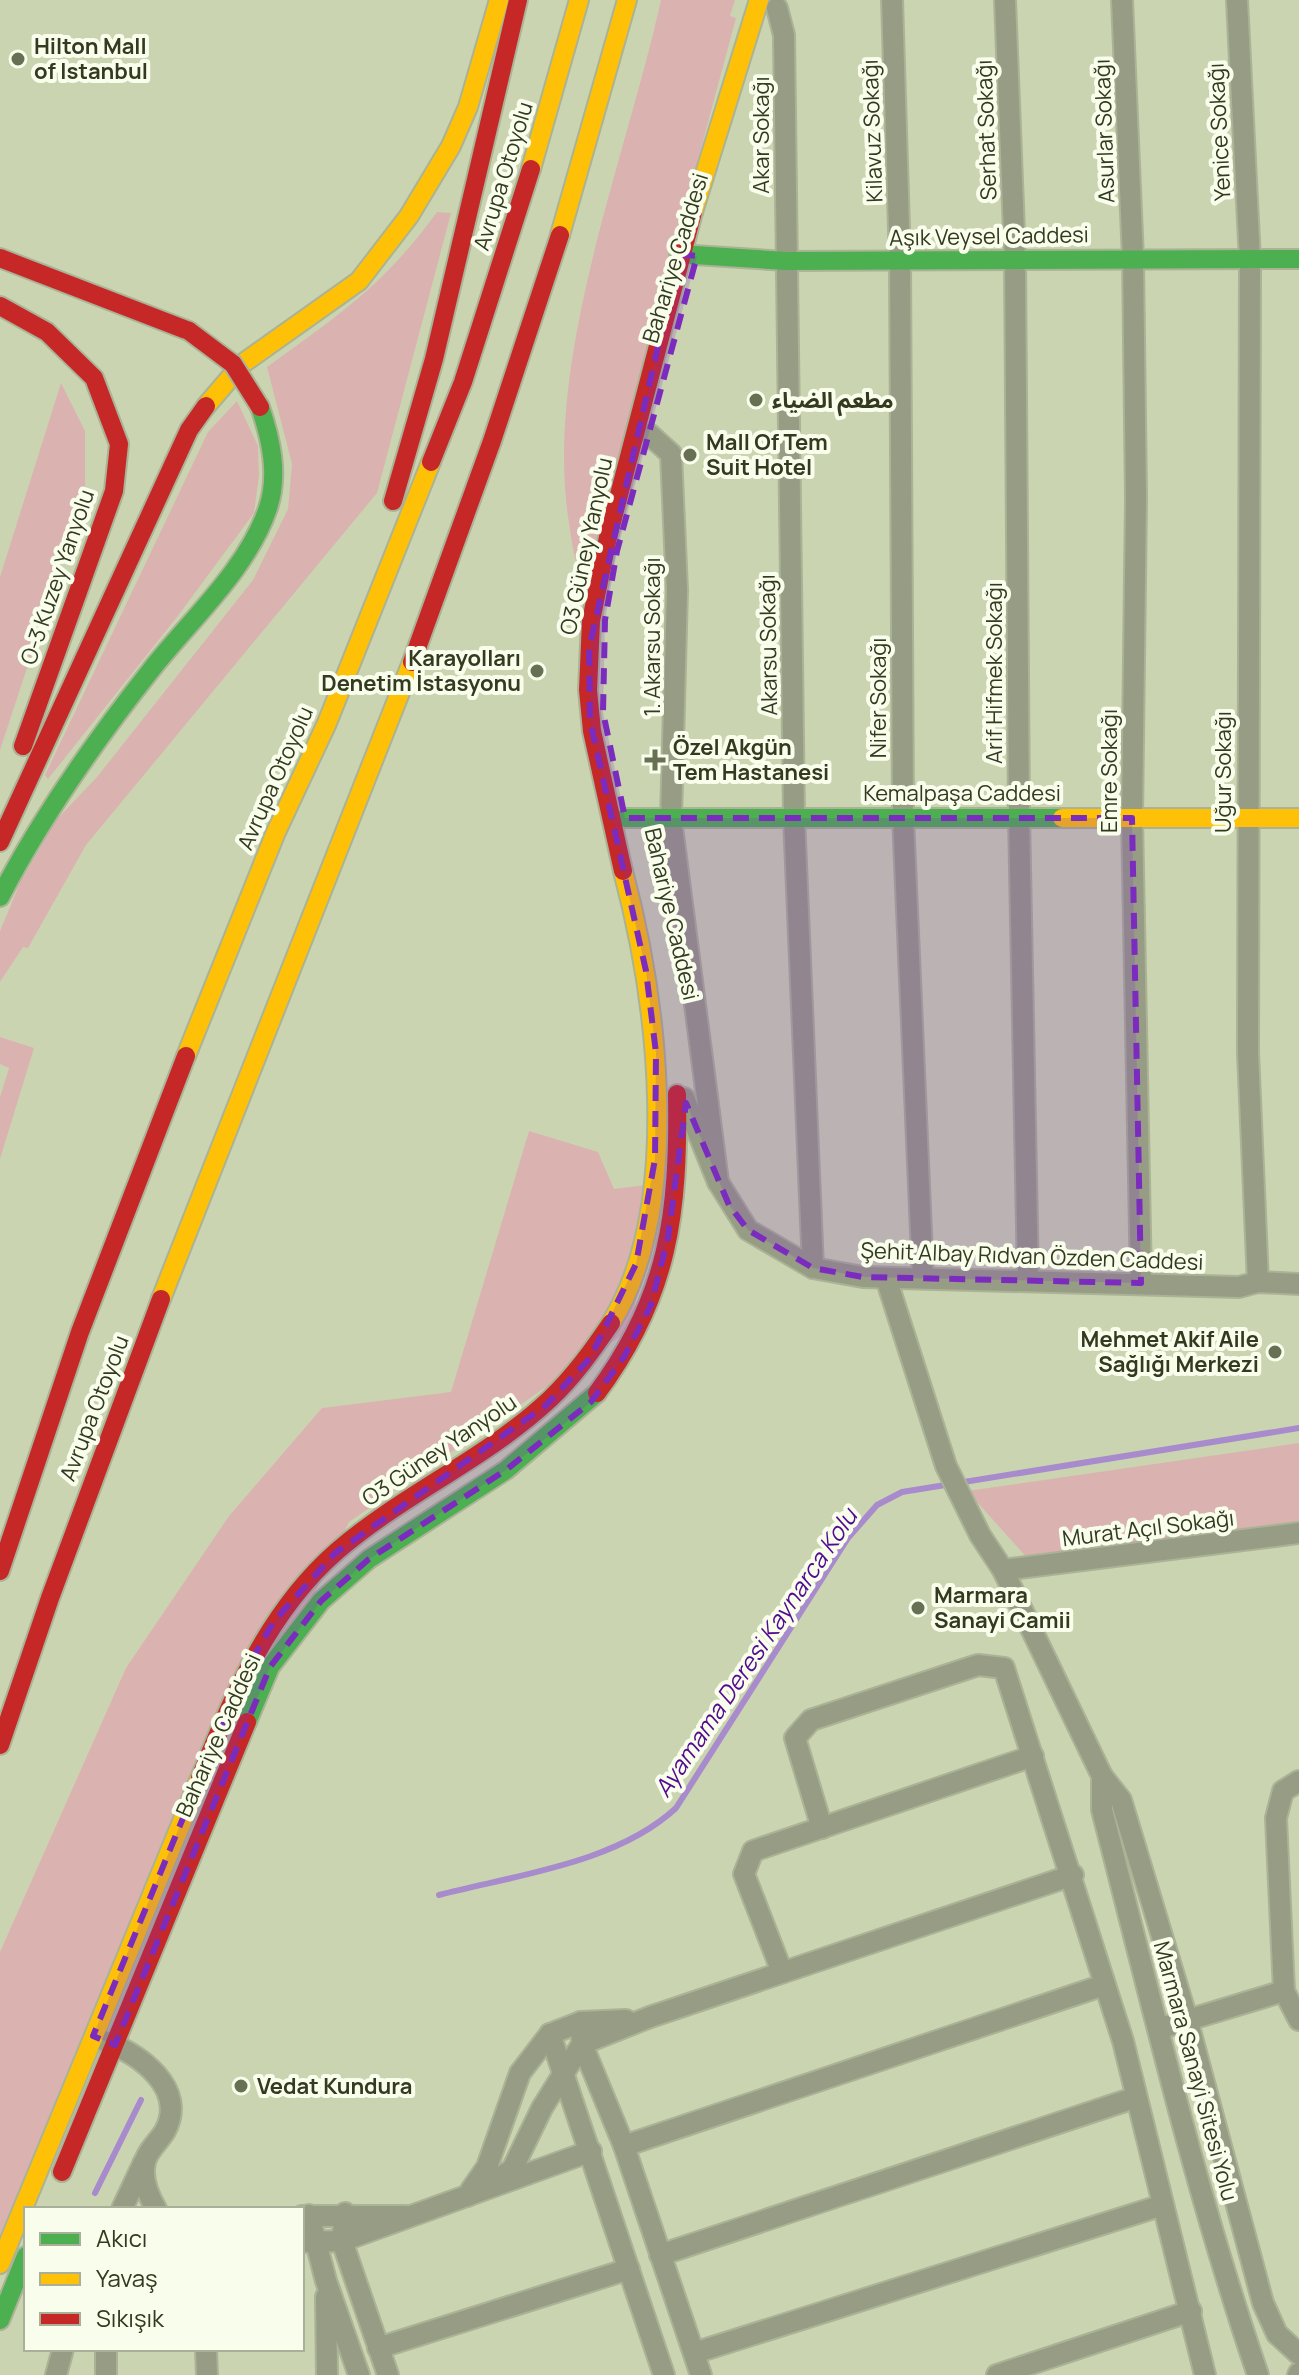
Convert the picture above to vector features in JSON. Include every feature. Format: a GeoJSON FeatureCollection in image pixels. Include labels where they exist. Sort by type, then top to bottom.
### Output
{"type":"FeatureCollection","features":[{"type":"Feature","properties":{"kind":"main road"},"geometry":{"type":"LineString","coordinates":[[0,842],[189,430],[223,383],[242,364],[359,281],[409,216],[451,146],[468,107],[499,0]]}},
{"type":"Feature","properties":{"kind":"main road"},"geometry":{"type":"LineString","coordinates":[[389,514],[434,359],[518,0]]}},
{"type":"Feature","properties":{"kind":"main road","name":"Avrupa Otoyolu"},"geometry":{"type":"LineString","coordinates":[[0,1571],[86,1318],[190,1046],[349,670],[463,382],[520,208],[579,0]]}},
{"type":"Feature","properties":{"kind":"main road","name":"Avrupa Otoyolu"},"geometry":{"type":"LineString","coordinates":[[0,1745],[149,1330],[441,586],[496,433],[598,110],[627,0]]}},
{"type":"Feature","properties":{"kind":"main road"},"geometry":{"type":"LineString","coordinates":[[765,54],[772,3]]}},
{"type":"Feature","properties":{"kind":"main road"},"geometry":{"type":"LineString","coordinates":[[688,255],[772,3]]}},
{"type":"Feature","properties":{"kind":"main road","name":"Bahariye Caddesi"},"geometry":{"type":"LineString","coordinates":[[666,984],[625,818],[603,712],[605,620],[617,551],[649,434],[688,255],[723,181]]}},
{"type":"Feature","properties":{"kind":"main road","name":"Aşık Veysel Caddesi"},"geometry":{"type":"LineString","coordinates":[[688,255],[786,261],[1299,259]]}},
{"type":"Feature","properties":{"kind":"main road","name":"O3 Güney Yanyolu"},"geometry":{"type":"LineString","coordinates":[[0,2264],[240,1680],[274,1621],[335,1553],[396,1505],[505,1438],[545,1406],[590,1358],[610,1325],[636,1264],[655,1159],[656,1053],[646,971],[590,721],[589,648],[601,571],[688,255]]}},
{"type":"Feature","properties":{"kind":"main road"},"geometry":{"type":"LineString","coordinates":[[0,258],[189,331],[233,364],[260,407],[271,447],[269,507],[240,562],[81,761],[30,835],[0,897]]}},
{"type":"Feature","properties":{"kind":"main road"},"geometry":{"type":"LineString","coordinates":[[0,269],[54,281]]}},
{"type":"Feature","properties":{"kind":"main road","name":"O-3 Kuzey Yanyolu"},"geometry":{"type":"LineString","coordinates":[[0,306],[47,332],[94,378],[119,444],[114,491],[0,812]]}},
{"type":"Feature","properties":{"kind":"main road"},"geometry":{"type":"LineString","coordinates":[[310,757],[357,598],[373,556]]}},
{"type":"Feature","properties":{"kind":"main road","name":"Kemalpaşa Caddesi"},"geometry":{"type":"LineString","coordinates":[[625,818],[1019,815],[1299,818]]}},
{"type":"Feature","properties":{"kind":"main road","name":"Bahariye Caddesi"},"geometry":{"type":"LineString","coordinates":[[52,2195],[270,1667],[321,1601],[369,1559],[506,1470],[591,1402],[624,1357],[651,1305],[668,1238],[678,1162],[676,1080]]}},
{"type":"Feature","properties":{"kind":"main road"},"geometry":{"type":"LineString","coordinates":[[0,2320],[24,2261]]}},
{"type":"Feature","properties":{"kind":"street","name":"Kilavuz Sokağı"},"geometry":{"type":"LineString","coordinates":[[892,0],[900,261]]}},
{"type":"Feature","properties":{"kind":"street","name":"Serhat Sokağı"},"geometry":{"type":"LineString","coordinates":[[1005,0],[1015,258]]}},
{"type":"Feature","properties":{"kind":"street","name":"Asurlar Sokağı"},"geometry":{"type":"LineString","coordinates":[[1122,0],[1133,259]]}},
{"type":"Feature","properties":{"kind":"street","name":"Yenice Sokağı"},"geometry":{"type":"LineString","coordinates":[[1237,0],[1250,261]]}},
{"type":"Feature","properties":{"kind":"street","name":"Akar Sokağı"},"geometry":{"type":"LineString","coordinates":[[772,3],[784,35],[786,261]]}},
{"type":"Feature","properties":{"kind":"street","name":"Arif Hifmek Sokağı"},"geometry":{"type":"LineString","coordinates":[[1015,258],[1019,815],[1028,1280]]}},
{"type":"Feature","properties":{"kind":"street","name":"Emre Sokağı"},"geometry":{"type":"LineString","coordinates":[[1133,259],[1136,499],[1132,818],[1141,1283]]}},
{"type":"Feature","properties":{"kind":"street","name":"Akarsu Sokağı"},"geometry":{"type":"LineString","coordinates":[[786,261],[794,817],[813,1268]]}},
{"type":"Feature","properties":{"kind":"street","name":"Nifer Sokağı"},"geometry":{"type":"LineString","coordinates":[[900,261],[903,817],[923,1278]]}},
{"type":"Feature","properties":{"kind":"street","name":"Uğur Sokağı"},"geometry":{"type":"LineString","coordinates":[[1250,261],[1246,818],[1248,1053],[1258,1282]]}},
{"type":"Feature","properties":{"kind":"street","name":"1. Akarsu Sokağı"},"geometry":{"type":"LineString","coordinates":[[649,434],[671,454],[677,692],[671,819],[718,1182]]}},
{"type":"Feature","properties":{"kind":"street","name":"Şehit Albay Rıdvan Özden Caddesi"},"geometry":{"type":"LineString","coordinates":[[676,1080],[729,1205],[748,1230],[813,1268],[886,1278],[1239,1287],[1258,1282],[1299,1284]]}},
{"type":"Feature","properties":{"kind":"street","name":"Marmara Sanayi Sitesi Yolu"},"geometry":{"type":"LineString","coordinates":[[886,1278],[946,1466],[1003,1570],[1102,1776],[1121,1800],[1187,2019],[1263,2303],[1277,2334],[1299,2354]]}},
{"type":"Feature","properties":{"kind":"street","name":"Murat Açıl Sokağı"},"geometry":{"type":"LineString","coordinates":[[1003,1570],[1299,1533]]}},
{"type":"Feature","properties":{"kind":"street"},"geometry":{"type":"LineString","coordinates":[[822,1828],[795,1738],[811,1720],[978,1665],[1004,1668],[1073,1875],[1123,2041],[1134,2098],[1205,2375]]}},
{"type":"Feature","properties":{"kind":"street"},"geometry":{"type":"LineString","coordinates":[[782,1972],[744,1874],[753,1851],[1033,1756]]}},
{"type":"Feature","properties":{"kind":"street","name":"Marmara Sanayi Sitesi Yolu"},"geometry":{"type":"LineString","coordinates":[[1102,1776],[1102,1810],[1158,2029],[1240,2322],[1258,2375]]}},
{"type":"Feature","properties":{"kind":"street"},"geometry":{"type":"LineString","coordinates":[[1299,1781],[1283,1791],[1276,1818],[1284,1991],[1299,2020]]}},
{"type":"Feature","properties":{"kind":"street"},"geometry":{"type":"LineString","coordinates":[[467,2196],[512,2170],[563,2073],[582,2044],[650,2017],[1073,1875]]}},
{"type":"Feature","properties":{"kind":"street"},"geometry":{"type":"LineString","coordinates":[[624,2146],[1104,1985]]}},
{"type":"Feature","properties":{"kind":"street"},"geometry":{"type":"LineString","coordinates":[[1158,2029],[1284,1991]]}},
{"type":"Feature","properties":{"kind":"street"},"geometry":{"type":"LineString","coordinates":[[467,2196],[487,2167],[520,2073],[550,2034],[581,2022],[650,2017]]}},
{"type":"Feature","properties":{"kind":"street"},"geometry":{"type":"LineString","coordinates":[[581,2022],[582,2044],[624,2146],[701,2375]]}},
{"type":"Feature","properties":{"kind":"street"},"geometry":{"type":"LineString","coordinates":[[550,2034],[591,2151],[661,2374]]}},
{"type":"Feature","properties":{"kind":"street"},"geometry":{"type":"LineString","coordinates":[[93,2036],[115,2045],[161,2076],[171,2097],[167,2128],[145,2160],[123,2207]]}},
{"type":"Feature","properties":{"kind":"street"},"geometry":{"type":"LineString","coordinates":[[660,2255],[1134,2098]]}},
{"type":"Feature","properties":{"kind":"street"},"geometry":{"type":"LineString","coordinates":[[310,2242],[342,2241],[591,2151]]}},
{"type":"Feature","properties":{"kind":"street"},"geometry":{"type":"LineString","coordinates":[[145,2160],[146,2192],[155,2207]]}},
{"type":"Feature","properties":{"kind":"street"},"geometry":{"type":"LineString","coordinates":[[694,2353],[1163,2205]]}},
{"type":"Feature","properties":{"kind":"street"},"geometry":{"type":"LineString","coordinates":[[345,2213],[342,2241],[388,2375]]}},
{"type":"Feature","properties":{"kind":"street"},"geometry":{"type":"LineString","coordinates":[[359,2375],[310,2242],[306,2215],[418,2216]]}},
{"type":"Feature","properties":{"kind":"street"},"geometry":{"type":"LineString","coordinates":[[378,2348],[629,2269]]}},
{"type":"Feature","properties":{"kind":"street"},"geometry":{"type":"LineString","coordinates":[[326,2281],[327,2375]]}},
{"type":"Feature","properties":{"kind":"street"},"geometry":{"type":"LineString","coordinates":[[997,2375],[1191,2311]]}},
{"type":"Feature","properties":{"kind":"street"},"geometry":{"type":"LineString","coordinates":[[56,2375],[62,2351]]}},
{"type":"Feature","properties":{"kind":"street"},"geometry":{"type":"LineString","coordinates":[[106,2351],[106,2375]]}},
{"type":"Feature","properties":{"kind":"street"},"geometry":{"type":"LineString","coordinates":[[206,2351],[207,2375]]}},
{"type":"Feature","properties":{"kind":"highlighted area"},"geometry":{"type":"Polygon","coordinates":[[[679,254],[697,256],[617,551],[605,620],[603,712],[625,818],[1132,818],[1141,1283],[863,1277],[813,1268],[748,1230],[729,1205],[686,1103],[668,1238],[651,1305],[624,1357],[591,1402],[506,1470],[369,1559],[321,1601],[270,1667],[115,2045],[93,2036],[240,1680],[274,1621],[335,1553],[545,1406],[590,1358],[636,1264],[655,1159],[656,1053],[646,971],[590,721],[589,648],[679,254]]]}},
{"type":"Feature","properties":{"kind":"shaded area"},"geometry":{"type":"Polygon","coordinates":[[[661,0],[735,0],[730,16],[736,18],[585,581],[572,546],[569,523],[564,461],[567,395],[592,260],[661,0]]]}},
{"type":"Feature","properties":{"kind":"shaded area"},"geometry":{"type":"Polygon","coordinates":[[[437,212],[451,213],[377,493],[86,845],[28,948],[23,947],[0,982],[0,931],[20,883],[57,819],[97,777],[253,580],[288,509],[292,464],[267,367],[379,279],[437,212]]]}},
{"type":"Feature","properties":{"kind":"shaded area"},"geometry":{"type":"Polygon","coordinates":[[[61,383],[85,431],[85,492],[0,750],[0,577],[61,383]]]}},
{"type":"Feature","properties":{"kind":"shaded area"},"geometry":{"type":"Polygon","coordinates":[[[237,401],[258,446],[259,476],[254,513],[177,617],[48,779],[45,775],[208,432],[237,401]]]}},
{"type":"Feature","properties":{"kind":"shaded area"},"geometry":{"type":"Polygon","coordinates":[[[0,1037],[34,1048],[0,1159],[0,1097],[9,1068],[0,1064],[0,1037]]]}},
{"type":"Feature","properties":{"kind":"shaded area"},"geometry":{"type":"Polygon","coordinates":[[[529,1131],[598,1152],[614,1189],[654,1184],[631,1329],[349,1522],[0,2247],[0,1952],[126,1668],[229,1516],[322,1408],[451,1392],[529,1131]]]}},
{"type":"Feature","properties":{"kind":"shaded area"},"geometry":{"type":"Polygon","coordinates":[[[1299,1443],[1299,1525],[1029,1560],[967,1491],[1299,1443]]]}},
{"type":"Feature","properties":{"kind":"waterway","name":"Ayamama Deresi Kaynarca Kolu"},"geometry":{"type":"LineString","coordinates":[[439,1895],[564,1865],[595,1854],[652,1827],[676,1808],[848,1538],[877,1505],[902,1492],[1299,1428]]}},
{"type":"Feature","properties":{"kind":"waterway"},"geometry":{"type":"LineString","coordinates":[[95,2193],[141,2100]]}},
{"type":"Feature","properties":{"kind":"traffic: fast"},"geometry":{"type":"LineString","coordinates":[[679,254],[786,261],[1299,259]]}},
{"type":"Feature","properties":{"kind":"traffic: fast"},"geometry":{"type":"LineString","coordinates":[[0,897],[33,837],[89,752],[151,670],[217,593],[259,531],[273,483],[270,444],[260,407]]}},
{"type":"Feature","properties":{"kind":"traffic: fast"},"geometry":{"type":"LineString","coordinates":[[625,818],[1062,818]]}},
{"type":"Feature","properties":{"kind":"traffic: fast"},"geometry":{"type":"LineString","coordinates":[[247,1722],[270,1667],[321,1601],[369,1559],[506,1470],[597,1393]]}},
{"type":"Feature","properties":{"kind":"traffic: fast"},"geometry":{"type":"LineString","coordinates":[[0,2320],[24,2261]]}},
{"type":"Feature","properties":{"kind":"traffic: slow"},"geometry":{"type":"LineString","coordinates":[[206,406],[242,364],[359,281],[409,216],[451,146],[468,107],[499,0]]}},
{"type":"Feature","properties":{"kind":"traffic: slow"},"geometry":{"type":"LineString","coordinates":[[531,169],[579,0]]}},
{"type":"Feature","properties":{"kind":"traffic: slow"},"geometry":{"type":"LineString","coordinates":[[560,235],[627,0]]}},
{"type":"Feature","properties":{"kind":"traffic: slow"},"geometry":{"type":"LineString","coordinates":[[693,212],[759,0]]}},
{"type":"Feature","properties":{"kind":"traffic: slow"},"geometry":{"type":"LineString","coordinates":[[186,1056],[276,832],[327,723],[431,462]]}},
{"type":"Feature","properties":{"kind":"traffic: slow"},"geometry":{"type":"LineString","coordinates":[[161,1299],[412,662]]}},
{"type":"Feature","properties":{"kind":"traffic: slow"},"geometry":{"type":"LineString","coordinates":[[1062,818],[1299,818]]}},
{"type":"Feature","properties":{"kind":"traffic: slow"},"geometry":{"type":"LineString","coordinates":[[611,1323],[634,1275],[648,1220],[656,1161],[657,1100],[653,1039],[646,979],[623,871]]}},
{"type":"Feature","properties":{"kind":"traffic: slow"},"geometry":{"type":"LineString","coordinates":[[0,2264],[200,1778]]}},
{"type":"Feature","properties":{"kind":"traffic: jam"},"geometry":{"type":"LineString","coordinates":[[393,501],[434,359],[518,0]]}},
{"type":"Feature","properties":{"kind":"traffic: jam"},"geometry":{"type":"LineString","coordinates":[[431,462],[463,382],[531,169]]}},
{"type":"Feature","properties":{"kind":"traffic: jam"},"geometry":{"type":"LineString","coordinates":[[623,871],[592,731],[588,690],[591,621],[608,537],[693,212]]}},
{"type":"Feature","properties":{"kind":"traffic: jam"},"geometry":{"type":"LineString","coordinates":[[412,662],[492,441],[560,235]]}},
{"type":"Feature","properties":{"kind":"traffic: jam"},"geometry":{"type":"LineString","coordinates":[[0,258],[189,331]]}},
{"type":"Feature","properties":{"kind":"traffic: jam"},"geometry":{"type":"LineString","coordinates":[[0,306],[47,332],[94,378],[119,444],[114,491],[23,746]]}},
{"type":"Feature","properties":{"kind":"traffic: jam"},"geometry":{"type":"LineString","coordinates":[[189,331],[233,364],[260,407]]}},
{"type":"Feature","properties":{"kind":"traffic: jam"},"geometry":{"type":"LineString","coordinates":[[0,842],[189,430],[206,406]]}},
{"type":"Feature","properties":{"kind":"traffic: jam"},"geometry":{"type":"LineString","coordinates":[[0,1571],[80,1332],[186,1056]]}},
{"type":"Feature","properties":{"kind":"traffic: jam"},"geometry":{"type":"LineString","coordinates":[[597,1393],[640,1322],[665,1252],[675,1177],[677,1094]]}},
{"type":"Feature","properties":{"kind":"traffic: jam"},"geometry":{"type":"LineString","coordinates":[[0,1745],[50,1598],[161,1299]]}},
{"type":"Feature","properties":{"kind":"traffic: jam"},"geometry":{"type":"LineString","coordinates":[[200,1778],[255,1656],[291,1600],[313,1575],[362,1531],[499,1440],[550,1399],[590,1353],[611,1323]]}},
{"type":"Feature","properties":{"kind":"traffic: jam"},"geometry":{"type":"LineString","coordinates":[[62,2172],[247,1722]]}},
{"type":"Feature","properties":{"kind":"place","name":"Hilton Mall of Istanbul"},"geometry":{"type":"Point","coordinates":[18,59]}},
{"type":"Feature","properties":{"kind":"place","name":"مطعم الضياء"},"geometry":{"type":"Point","coordinates":[756,400]}},
{"type":"Feature","properties":{"kind":"place","name":"Mall Of Tem Suit Hotel"},"geometry":{"type":"Point","coordinates":[690,455]}},
{"type":"Feature","properties":{"kind":"place","name":"Karayolları Denetim İstasyonu"},"geometry":{"type":"Point","coordinates":[537,671]}},
{"type":"Feature","properties":{"kind":"place","name":"Özel Akgün Tem Hastanesi"},"geometry":{"type":"Point","coordinates":[655,760]}},
{"type":"Feature","properties":{"kind":"place","name":"Mehmet Akif Aile Sağlığı Merkezi"},"geometry":{"type":"Point","coordinates":[1275,1352]}},
{"type":"Feature","properties":{"kind":"place","name":"Marmara Sanayi Camii"},"geometry":{"type":"Point","coordinates":[918,1608]}},
{"type":"Feature","properties":{"kind":"place","name":"Vedat Kundura"},"geometry":{"type":"Point","coordinates":[241,2086]}}]}
